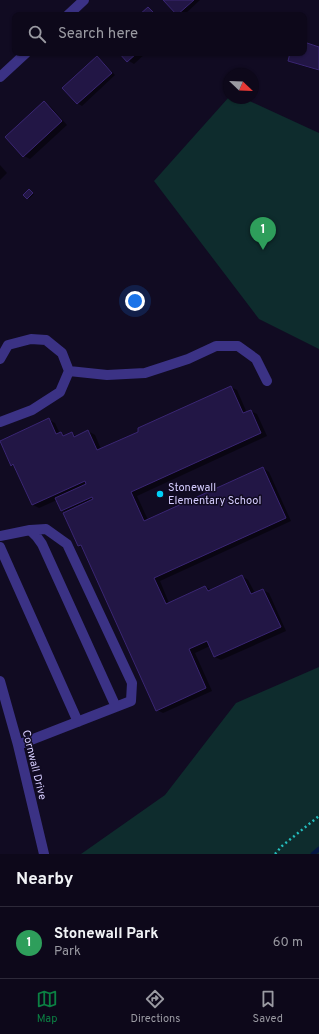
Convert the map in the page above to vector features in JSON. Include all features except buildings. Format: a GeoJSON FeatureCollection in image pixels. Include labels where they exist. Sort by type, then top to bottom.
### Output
{"type":"FeatureCollection","features":[{"type":"Feature","properties":{"kind":"street"},"geometry":{"type":"LineString","coordinates":[[71,12],[84,0]]}},
{"type":"Feature","properties":{"kind":"street"},"geometry":{"type":"LineString","coordinates":[[0,77],[23,56]]}},
{"type":"Feature","properties":{"kind":"street"},"geometry":{"type":"LineString","coordinates":[[0,359],[8,345],[30,339],[46,340],[62,354],[69,371],[60,392],[32,410],[0,422]]}},
{"type":"Feature","properties":{"kind":"street"},"geometry":{"type":"LineString","coordinates":[[69,371],[107,375],[145,373],[188,359],[216,346],[238,346],[256,359],[267,381]]}},
{"type":"Feature","properties":{"kind":"street"},"geometry":{"type":"LineString","coordinates":[[0,536],[30,530],[46,529],[67,544],[132,682],[131,701],[18,745]]}},
{"type":"Feature","properties":{"kind":"street"},"geometry":{"type":"LineString","coordinates":[[30,530],[37,536],[42,544],[116,707]]}},
{"type":"Feature","properties":{"kind":"street"},"geometry":{"type":"LineString","coordinates":[[0,548],[78,722]]}},
{"type":"Feature","properties":{"kind":"street","name":"Cornwall Drive"},"geometry":{"type":"LineString","coordinates":[[0,681],[18,745],[44,854]]}},
{"type":"Feature","properties":{"kind":"path"},"geometry":{"type":"LineString","coordinates":[[275,854],[282,846],[319,816]]}},
{"type":"Feature","properties":{"kind":"green space"},"geometry":{"type":"Polygon","coordinates":[[[223,104],[256,104],[319,133],[319,349],[259,319],[154,181],[223,104]]]}},
{"type":"Feature","properties":{"kind":"green space"},"geometry":{"type":"Polygon","coordinates":[[[319,667],[319,854],[81,854],[165,795],[236,703],[319,667]]]}},
{"type":"Feature","properties":{"kind":"waterway"},"geometry":{"type":"LineString","coordinates":[[313,854],[319,849]]}},
{"type":"Feature","properties":{"kind":"place","name":"Stonewall Park"},"geometry":{"type":"Point","coordinates":[263,250]}},
{"type":"Feature","properties":{"kind":"place","name":"Stonewall Elementary School"},"geometry":{"type":"Point","coordinates":[160,494]}}]}
